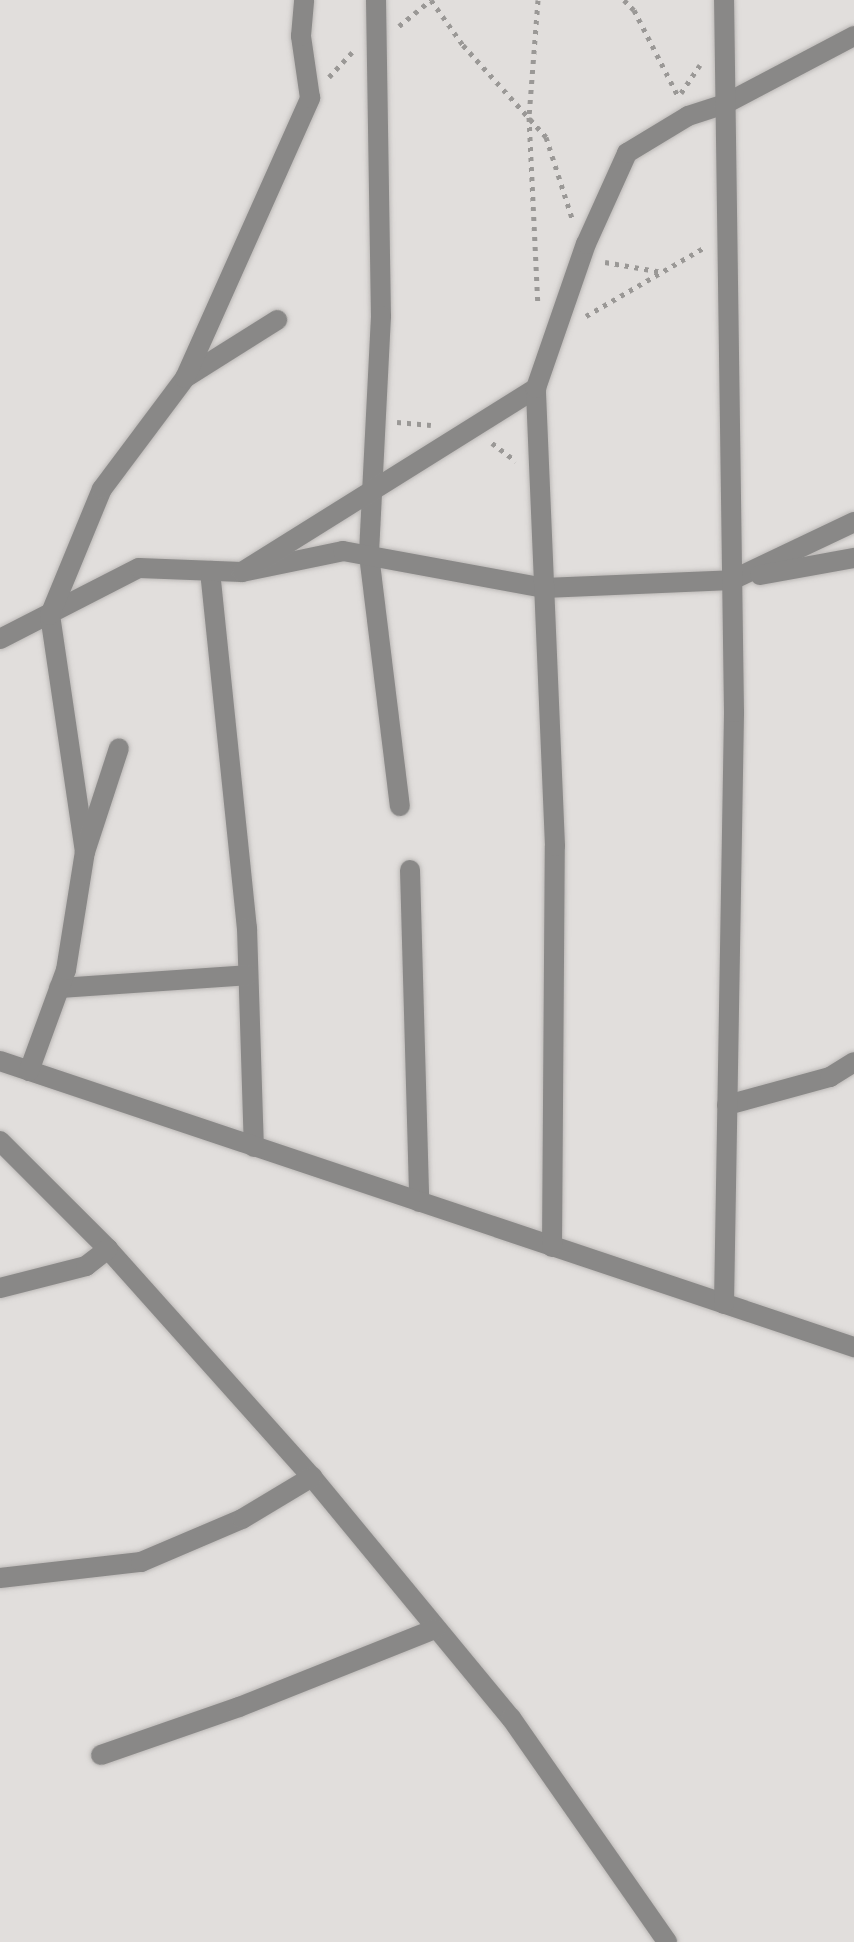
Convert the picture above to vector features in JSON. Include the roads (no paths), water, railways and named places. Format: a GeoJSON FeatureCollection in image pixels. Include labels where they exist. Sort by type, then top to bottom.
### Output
{"type":"FeatureCollection","features":[{"type":"Feature","properties":{"kind":"street"},"geometry":{"type":"LineString","coordinates":[[85,852],[50,615],[102,489],[185,378],[310,98],[301,36],[304,0]]}},
{"type":"Feature","properties":{"kind":"street"},"geometry":{"type":"LineString","coordinates":[[376,0],[381,316],[369,555],[400,806]]}},
{"type":"Feature","properties":{"kind":"street"},"geometry":{"type":"LineString","coordinates":[[724,0],[732,580],[724,1304]]}},
{"type":"Feature","properties":{"kind":"street"},"geometry":{"type":"LineString","coordinates":[[552,1247],[555,846],[536,388],[586,244],[627,153],[688,116],[725,104],[854,36]]}},
{"type":"Feature","properties":{"kind":"street"},"geometry":{"type":"LineString","coordinates":[[185,378],[277,320]]}},
{"type":"Feature","properties":{"kind":"street"},"geometry":{"type":"LineString","coordinates":[[242,572],[536,388]]}},
{"type":"Feature","properties":{"kind":"street"},"geometry":{"type":"LineString","coordinates":[[732,580],[854,522]]}},
{"type":"Feature","properties":{"kind":"street"},"geometry":{"type":"LineString","coordinates":[[0,639],[139,568],[242,572],[343,551],[544,588],[732,580],[854,558]]}},
{"type":"Feature","properties":{"kind":"street"},"geometry":{"type":"LineString","coordinates":[[210,571],[235,797],[248,975],[254,1147]]}},
{"type":"Feature","properties":{"kind":"street"},"geometry":{"type":"LineString","coordinates":[[29,1071],[59,988],[85,852],[119,748]]}},
{"type":"Feature","properties":{"kind":"street"},"geometry":{"type":"LineString","coordinates":[[410,870],[419,1202]]}},
{"type":"Feature","properties":{"kind":"street"},"geometry":{"type":"LineString","coordinates":[[59,988],[248,975]]}},
{"type":"Feature","properties":{"kind":"street"},"geometry":{"type":"LineString","coordinates":[[0,1061],[854,1347]]}},
{"type":"Feature","properties":{"kind":"street"},"geometry":{"type":"LineString","coordinates":[[727,1105],[830,1077],[854,1062]]}},
{"type":"Feature","properties":{"kind":"street"},"geometry":{"type":"LineString","coordinates":[[0,1141],[108,1249],[312,1477],[511,1718],[667,1942]]}},
{"type":"Feature","properties":{"kind":"street"},"geometry":{"type":"LineString","coordinates":[[0,1288],[86,1266],[108,1249]]}},
{"type":"Feature","properties":{"kind":"street"},"geometry":{"type":"LineString","coordinates":[[0,1578],[141,1562],[242,1519],[312,1477]]}},
{"type":"Feature","properties":{"kind":"street"},"geometry":{"type":"LineString","coordinates":[[101,1755],[239,1707],[435,1629]]}}]}
